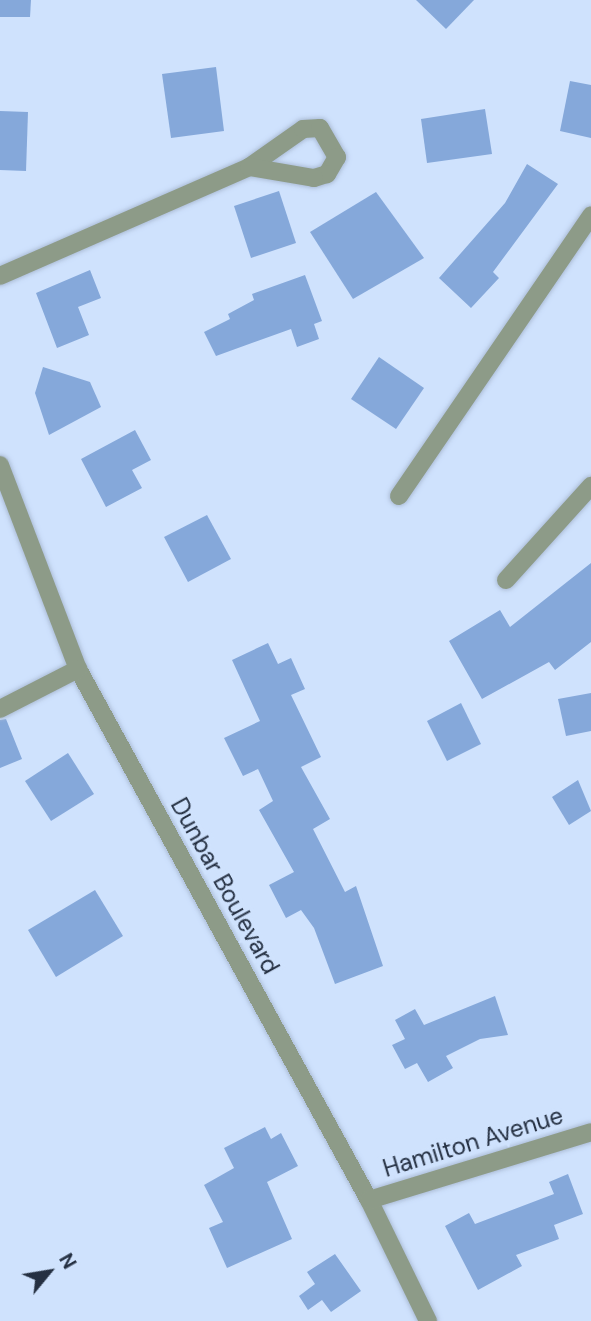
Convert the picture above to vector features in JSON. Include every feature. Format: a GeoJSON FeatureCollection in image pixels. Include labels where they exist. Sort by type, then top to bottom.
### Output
{"type":"FeatureCollection","features":[{"type":"Feature","properties":{"kind":"street"},"geometry":{"type":"LineString","coordinates":[[0,276],[249,167]]}},
{"type":"Feature","properties":{"kind":"street"},"geometry":{"type":"LineString","coordinates":[[399,496],[591,216]]}},
{"type":"Feature","properties":{"kind":"street","name":"Dunbar Boulevard"},"geometry":{"type":"LineString","coordinates":[[0,465],[78,669],[369,1200],[428,1321]]}},
{"type":"Feature","properties":{"kind":"street"},"geometry":{"type":"LineString","coordinates":[[506,580],[591,486]]}},
{"type":"Feature","properties":{"kind":"street"},"geometry":{"type":"LineString","coordinates":[[0,709],[78,669]]}},
{"type":"Feature","properties":{"kind":"street","name":"Hamilton Avenue"},"geometry":{"type":"LineString","coordinates":[[369,1200],[591,1132]]}},
{"type":"Feature","properties":{"kind":"building"},"geometry":{"type":"Polygon","coordinates":[[[0,0],[31,0],[30,17],[0,17],[0,0]]]}},
{"type":"Feature","properties":{"kind":"building"},"geometry":{"type":"Polygon","coordinates":[[[416,0],[474,0],[446,29],[416,0]]]}},
{"type":"Feature","properties":{"kind":"building"},"geometry":{"type":"Polygon","coordinates":[[[216,67],[224,131],[171,138],[162,74],[216,67]]]}},
{"type":"Feature","properties":{"kind":"building"},"geometry":{"type":"Polygon","coordinates":[[[570,81],[591,85],[591,138],[560,131],[570,81]]]}},
{"type":"Feature","properties":{"kind":"building"},"geometry":{"type":"Polygon","coordinates":[[[485,109],[492,154],[427,163],[421,119],[485,109]]]}},
{"type":"Feature","properties":{"kind":"building"},"geometry":{"type":"Polygon","coordinates":[[[0,111],[28,112],[26,171],[0,170],[0,111]]]}},
{"type":"Feature","properties":{"kind":"building"},"geometry":{"type":"Polygon","coordinates":[[[527,164],[558,184],[493,272],[499,278],[471,308],[439,278],[505,203],[527,164]]]}},
{"type":"Feature","properties":{"kind":"building"},"geometry":{"type":"Polygon","coordinates":[[[279,191],[296,243],[251,258],[234,206],[279,191]]]}},
{"type":"Feature","properties":{"kind":"building"},"geometry":{"type":"Polygon","coordinates":[[[376,192],[424,258],[353,299],[310,232],[376,192]]]}},
{"type":"Feature","properties":{"kind":"building"},"geometry":{"type":"Polygon","coordinates":[[[90,270],[101,298],[78,307],[89,335],[57,348],[36,293],[90,270]]]}},
{"type":"Feature","properties":{"kind":"building"},"geometry":{"type":"Polygon","coordinates":[[[305,275],[322,321],[314,324],[319,339],[297,347],[291,329],[216,356],[204,332],[230,319],[228,314],[254,300],[252,294],[305,275]]]}},
{"type":"Feature","properties":{"kind":"building"},"geometry":{"type":"Polygon","coordinates":[[[379,357],[424,388],[396,429],[351,399],[379,357]]]}},
{"type":"Feature","properties":{"kind":"building"},"geometry":{"type":"Polygon","coordinates":[[[43,367],[90,382],[101,407],[49,435],[35,393],[43,367]]]}},
{"type":"Feature","properties":{"kind":"building"},"geometry":{"type":"Polygon","coordinates":[[[135,430],[151,460],[132,470],[142,488],[106,507],[81,459],[135,430]]]}},
{"type":"Feature","properties":{"kind":"building"},"geometry":{"type":"Polygon","coordinates":[[[207,515],[231,559],[188,582],[164,537],[207,515]]]}},
{"type":"Feature","properties":{"kind":"building"},"geometry":{"type":"Polygon","coordinates":[[[591,563],[591,642],[555,670],[549,662],[482,699],[449,641],[500,610],[510,627],[591,563]]]}},
{"type":"Feature","properties":{"kind":"building"},"geometry":{"type":"Polygon","coordinates":[[[268,643],[278,664],[291,658],[305,689],[291,695],[321,757],[301,767],[330,819],[313,829],[345,892],[356,886],[383,966],[335,984],[314,928],[301,910],[286,918],[269,885],[294,872],[259,810],[273,801],[258,769],[243,776],[224,738],[260,721],[232,660],[268,643]]]}},
{"type":"Feature","properties":{"kind":"building"},"geometry":{"type":"Polygon","coordinates":[[[591,693],[591,731],[566,736],[558,699],[591,693]]]}},
{"type":"Feature","properties":{"kind":"building"},"geometry":{"type":"Polygon","coordinates":[[[461,703],[481,744],[447,761],[427,721],[461,703]]]}},
{"type":"Feature","properties":{"kind":"building"},"geometry":{"type":"Polygon","coordinates":[[[6,719],[22,759],[0,768],[0,720],[6,719]]]}},
{"type":"Feature","properties":{"kind":"building"},"geometry":{"type":"Polygon","coordinates":[[[68,753],[94,794],[51,821],[25,781],[68,753]]]}},
{"type":"Feature","properties":{"kind":"building"},"geometry":{"type":"Polygon","coordinates":[[[578,780],[591,811],[569,825],[552,797],[578,780]]]}},
{"type":"Feature","properties":{"kind":"building"},"geometry":{"type":"Polygon","coordinates":[[[95,890],[123,936],[56,977],[28,930],[95,890]]]}},
{"type":"Feature","properties":{"kind":"building"},"geometry":{"type":"Polygon","coordinates":[[[495,996],[508,1035],[480,1039],[446,1056],[453,1068],[428,1082],[417,1063],[405,1069],[392,1045],[405,1039],[395,1020],[415,1009],[424,1025],[495,996]]]}},
{"type":"Feature","properties":{"kind":"building"},"geometry":{"type":"Polygon","coordinates":[[[265,1127],[271,1139],[281,1133],[298,1166],[267,1182],[292,1239],[227,1268],[209,1228],[223,1222],[204,1185],[234,1168],[224,1148],[265,1127]]]}},
{"type":"Feature","properties":{"kind":"building"},"geometry":{"type":"Polygon","coordinates":[[[568,1174],[583,1214],[554,1225],[559,1239],[516,1255],[522,1266],[478,1290],[445,1226],[469,1213],[475,1224],[554,1194],[549,1182],[568,1174]]]}},
{"type":"Feature","properties":{"kind":"building"},"geometry":{"type":"Polygon","coordinates":[[[335,1254],[361,1291],[331,1312],[322,1300],[308,1310],[299,1296],[315,1284],[307,1272],[335,1254]]]}}]}
